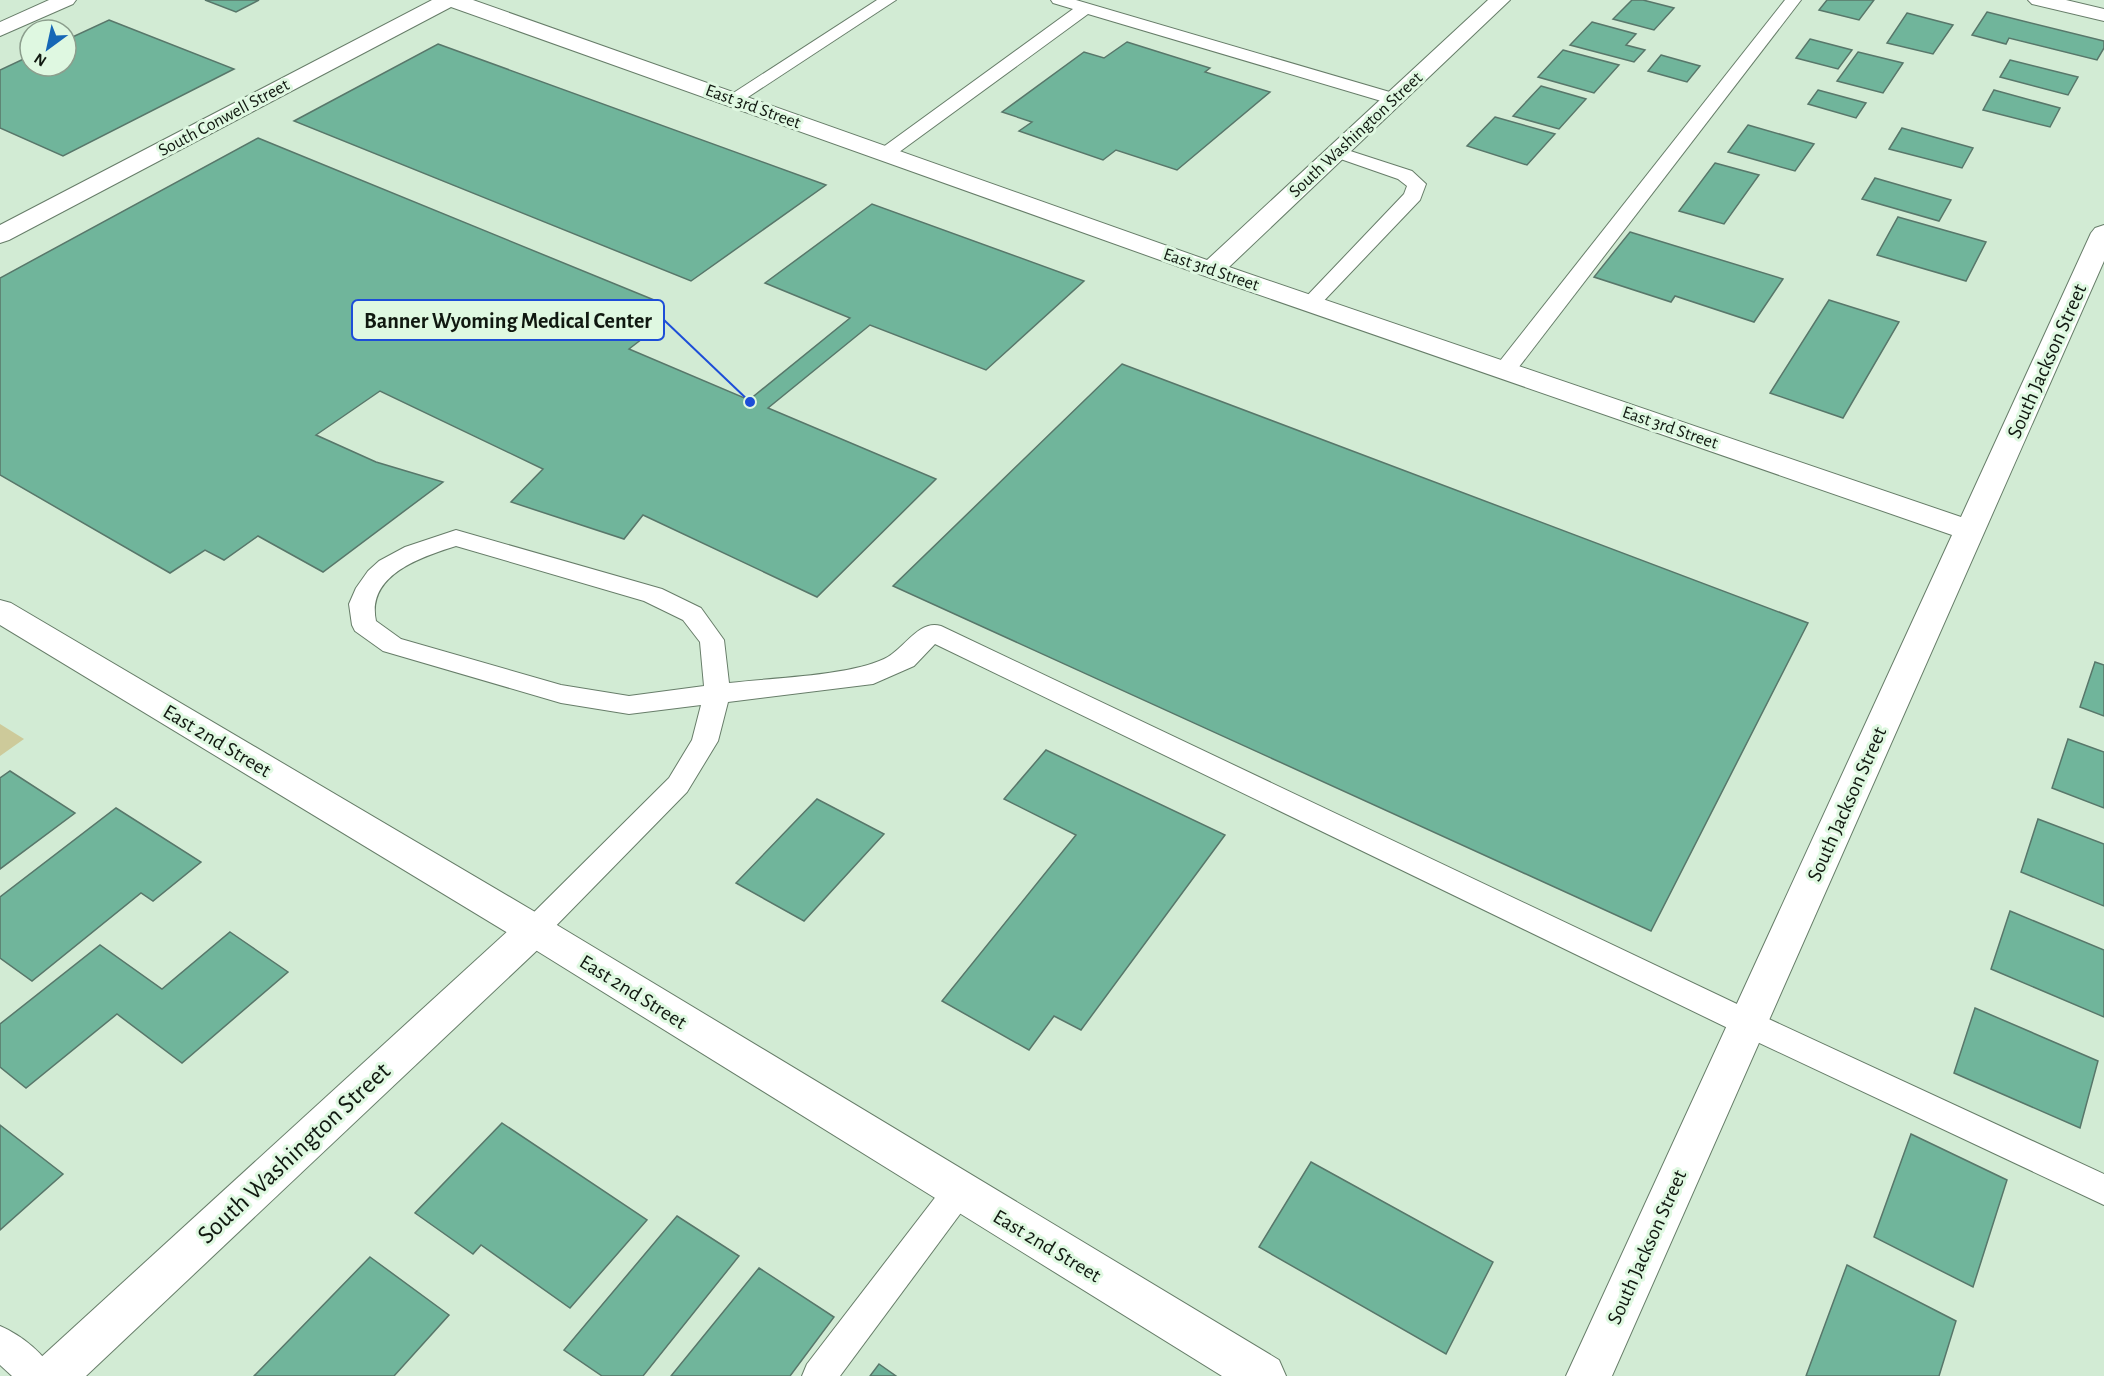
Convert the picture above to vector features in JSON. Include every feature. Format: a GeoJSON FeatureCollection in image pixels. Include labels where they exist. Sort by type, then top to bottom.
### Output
{"type":"FeatureCollection","features":[{"type":"Feature","properties":{"kind":"street"},"geometry":{"type":"LineString","coordinates":[[0,30],[66,0]]}},
{"type":"Feature","properties":{"kind":"street","name":"South Conwell Street"},"geometry":{"type":"LineString","coordinates":[[0,235],[448,0]]}},
{"type":"Feature","properties":{"kind":"street","name":"East 3rd Street"},"geometry":{"type":"LineString","coordinates":[[453,0],[1211,270],[1971,531]]}},
{"type":"Feature","properties":{"kind":"street","name":"South Washington Street"},"geometry":{"type":"LineString","coordinates":[[1211,270],[1500,0]]}},
{"type":"Feature","properties":{"kind":"street"},"geometry":{"type":"LineString","coordinates":[[2039,0],[2104,15]]}},
{"type":"Feature","properties":{"kind":"street","name":"South Jackson Street"},"geometry":{"type":"LineString","coordinates":[[1589,1376],[2104,233]]}},
{"type":"Feature","properties":{"kind":"street","name":"East 2nd Street"},"geometry":{"type":"LineString","coordinates":[[0,611],[534,930],[958,1192],[1263,1376]]}},
{"type":"Feature","properties":{"kind":"street","name":"South Washington Street"},"geometry":{"type":"LineString","coordinates":[[54,1376],[534,930]]}},
{"type":"Feature","properties":{"kind":"lane"},"geometry":{"type":"LineString","coordinates":[[733,99],[888,0]]}},
{"type":"Feature","properties":{"kind":"lane"},"geometry":{"type":"LineString","coordinates":[[1059,0],[1394,99]]}},
{"type":"Feature","properties":{"kind":"lane"},"geometry":{"type":"LineString","coordinates":[[1504,371],[1793,0]]}},
{"type":"Feature","properties":{"kind":"lane"},"geometry":{"type":"LineString","coordinates":[[885,154],[1086,8]]}},
{"type":"Feature","properties":{"kind":"lane"},"geometry":{"type":"LineString","coordinates":[[1310,304],[1413,196],[1417,184],[1405,175],[1338,152]]}},
{"type":"Feature","properties":{"kind":"lane"},"geometry":{"type":"LineString","coordinates":[[534,930],[678,785],[705,741],[717,694],[712,640],[692,614],[654,596],[456,538],[405,554],[374,578],[361,603],[364,625],[392,645],[561,694],[629,705],[717,694],[873,675],[905,660],[932,632],[1747,1023],[2104,1190]]}},
{"type":"Feature","properties":{"kind":"lane"},"geometry":{"type":"LineString","coordinates":[[819,1376],[958,1192]]}},
{"type":"Feature","properties":{"kind":"lane"},"geometry":{"type":"LineString","coordinates":[[0,1344],[38,1376]]}},
{"type":"Feature","properties":{"kind":"shaded area"},"geometry":{"type":"Polygon","coordinates":[[[0,724],[24,739],[0,756],[0,724]]]}},
{"type":"Feature","properties":{"kind":"building"},"geometry":{"type":"Polygon","coordinates":[[[205,0],[259,0],[236,12],[205,0]]]}},
{"type":"Feature","properties":{"kind":"building"},"geometry":{"type":"Polygon","coordinates":[[[1632,0],[1643,0],[1674,8],[1654,30],[1613,19],[1632,0]]]}},
{"type":"Feature","properties":{"kind":"building"},"geometry":{"type":"Polygon","coordinates":[[[1827,0],[1874,0],[1859,20],[1819,10],[1827,0]]]}},
{"type":"Feature","properties":{"kind":"building"},"geometry":{"type":"Polygon","coordinates":[[[1987,12],[2104,41],[2104,48],[2097,60],[2009,38],[2006,44],[1972,35],[1987,12]]]}},
{"type":"Feature","properties":{"kind":"building"},"geometry":{"type":"Polygon","coordinates":[[[1907,13],[1953,25],[1933,54],[1887,43],[1907,13]]]}},
{"type":"Feature","properties":{"kind":"building"},"geometry":{"type":"Polygon","coordinates":[[[109,20],[234,69],[63,156],[0,128],[0,70],[18,62],[18,78],[78,78],[78,34],[109,20]]]}},
{"type":"Feature","properties":{"kind":"building"},"geometry":{"type":"Polygon","coordinates":[[[1592,22],[1636,34],[1626,45],[1645,50],[1634,62],[1570,45],[1592,22]]]}},
{"type":"Feature","properties":{"kind":"building"},"geometry":{"type":"Polygon","coordinates":[[[1810,39],[1852,50],[1838,69],[1796,58],[1810,39]]]}},
{"type":"Feature","properties":{"kind":"building"},"geometry":{"type":"Polygon","coordinates":[[[1127,42],[1210,68],[1205,72],[1270,92],[1177,170],[1116,150],[1103,160],[1019,131],[1032,122],[1002,112],[1084,52],[1104,58],[1127,42]]]}},
{"type":"Feature","properties":{"kind":"building"},"geometry":{"type":"Polygon","coordinates":[[[438,44],[826,185],[691,281],[294,121],[438,44]]]}},
{"type":"Feature","properties":{"kind":"building"},"geometry":{"type":"Polygon","coordinates":[[[1563,50],[1619,65],[1594,93],[1538,77],[1563,50]]]}},
{"type":"Feature","properties":{"kind":"building"},"geometry":{"type":"Polygon","coordinates":[[[1858,52],[1903,63],[1883,93],[1837,81],[1858,52]]]}},
{"type":"Feature","properties":{"kind":"building"},"geometry":{"type":"Polygon","coordinates":[[[1661,55],[1700,66],[1687,82],[1648,71],[1661,55]]]}},
{"type":"Feature","properties":{"kind":"building"},"geometry":{"type":"Polygon","coordinates":[[[2010,60],[2078,77],[2068,95],[2000,77],[2010,60]]]}},
{"type":"Feature","properties":{"kind":"building"},"geometry":{"type":"Polygon","coordinates":[[[1541,86],[1586,99],[1559,129],[1513,116],[1541,86]]]}},
{"type":"Feature","properties":{"kind":"building"},"geometry":{"type":"Polygon","coordinates":[[[1818,90],[1866,103],[1856,118],[1808,104],[1818,90]]]}},
{"type":"Feature","properties":{"kind":"building"},"geometry":{"type":"Polygon","coordinates":[[[1994,90],[2060,108],[2050,127],[1983,110],[1994,90]]]}},
{"type":"Feature","properties":{"kind":"building"},"geometry":{"type":"Polygon","coordinates":[[[1495,117],[1555,134],[1527,165],[1467,146],[1495,117]]]}},
{"type":"Feature","properties":{"kind":"building"},"geometry":{"type":"Polygon","coordinates":[[[1748,125],[1814,144],[1795,171],[1728,152],[1748,125]]]}},
{"type":"Feature","properties":{"kind":"building"},"geometry":{"type":"Polygon","coordinates":[[[1902,128],[1973,148],[1962,168],[1889,149],[1902,128]]]}},
{"type":"Feature","properties":{"kind":"building"},"geometry":{"type":"Polygon","coordinates":[[[258,138],[659,302],[643,314],[664,322],[629,349],[749,400],[850,318],[765,283],[872,204],[1084,281],[986,370],[870,325],[768,408],[936,479],[817,597],[643,515],[624,539],[511,502],[543,469],[380,391],[316,435],[376,462],[443,482],[323,572],[258,536],[224,560],[205,550],[170,573],[0,475],[0,278],[258,138]]]}},
{"type":"Feature","properties":{"kind":"building"},"geometry":{"type":"Polygon","coordinates":[[[1715,163],[1759,175],[1724,224],[1679,211],[1715,163]]]}},
{"type":"Feature","properties":{"kind":"building"},"geometry":{"type":"Polygon","coordinates":[[[1875,178],[1951,200],[1939,221],[1862,199],[1875,178]]]}},
{"type":"Feature","properties":{"kind":"building"},"geometry":{"type":"Polygon","coordinates":[[[1898,217],[1986,242],[1966,281],[1877,255],[1898,217]]]}},
{"type":"Feature","properties":{"kind":"building"},"geometry":{"type":"Polygon","coordinates":[[[1630,232],[1783,279],[1754,322],[1675,296],[1671,302],[1594,277],[1630,232]]]}},
{"type":"Feature","properties":{"kind":"building"},"geometry":{"type":"Polygon","coordinates":[[[1829,300],[1899,322],[1843,418],[1770,393],[1829,300]]]}},
{"type":"Feature","properties":{"kind":"building"},"geometry":{"type":"Polygon","coordinates":[[[1122,364],[1808,623],[1651,931],[893,586],[1122,364]]]}},
{"type":"Feature","properties":{"kind":"building"},"geometry":{"type":"Polygon","coordinates":[[[2095,662],[2104,665],[2104,716],[2080,707],[2095,662]]]}},
{"type":"Feature","properties":{"kind":"building"},"geometry":{"type":"Polygon","coordinates":[[[2068,739],[2104,752],[2104,808],[2052,788],[2068,739]]]}},
{"type":"Feature","properties":{"kind":"building"},"geometry":{"type":"Polygon","coordinates":[[[1046,750],[1225,835],[1081,1030],[1054,1016],[1029,1050],[942,1001],[1076,835],[1004,799],[1046,750]]]}},
{"type":"Feature","properties":{"kind":"building"},"geometry":{"type":"Polygon","coordinates":[[[10,771],[75,813],[0,869],[0,778],[10,771]]]}},
{"type":"Feature","properties":{"kind":"building"},"geometry":{"type":"Polygon","coordinates":[[[817,799],[884,834],[804,921],[736,883],[817,799]]]}},
{"type":"Feature","properties":{"kind":"building"},"geometry":{"type":"Polygon","coordinates":[[[116,808],[201,862],[153,901],[141,893],[32,981],[0,958],[0,897],[116,808]]]}},
{"type":"Feature","properties":{"kind":"building"},"geometry":{"type":"Polygon","coordinates":[[[2038,819],[2104,844],[2104,906],[2021,872],[2038,819]]]}},
{"type":"Feature","properties":{"kind":"building"},"geometry":{"type":"Polygon","coordinates":[[[2010,911],[2104,950],[2104,1017],[1991,969],[2010,911]]]}},
{"type":"Feature","properties":{"kind":"building"},"geometry":{"type":"Polygon","coordinates":[[[230,932],[288,972],[182,1063],[117,1014],[26,1088],[0,1067],[0,1024],[100,945],[162,989],[230,932]]]}},
{"type":"Feature","properties":{"kind":"building"},"geometry":{"type":"Polygon","coordinates":[[[1975,1008],[2098,1061],[2080,1128],[1954,1073],[1975,1008]]]}},
{"type":"Feature","properties":{"kind":"building"},"geometry":{"type":"Polygon","coordinates":[[[502,1123],[647,1220],[570,1308],[481,1245],[473,1254],[415,1213],[502,1123]]]}},
{"type":"Feature","properties":{"kind":"building"},"geometry":{"type":"Polygon","coordinates":[[[0,1125],[63,1174],[0,1230],[0,1125]]]}},
{"type":"Feature","properties":{"kind":"building"},"geometry":{"type":"Polygon","coordinates":[[[1911,1134],[2007,1180],[1973,1287],[1874,1237],[1911,1134]]]}},
{"type":"Feature","properties":{"kind":"building"},"geometry":{"type":"Polygon","coordinates":[[[1311,1162],[1493,1262],[1446,1354],[1259,1247],[1311,1162]]]}},
{"type":"Feature","properties":{"kind":"building"},"geometry":{"type":"Polygon","coordinates":[[[677,1216],[739,1256],[643,1376],[602,1376],[564,1350],[677,1216]]]}},
{"type":"Feature","properties":{"kind":"building"},"geometry":{"type":"Polygon","coordinates":[[[370,1257],[449,1315],[394,1376],[254,1376],[370,1257]]]}},
{"type":"Feature","properties":{"kind":"building"},"geometry":{"type":"Polygon","coordinates":[[[1847,1265],[1956,1321],[1939,1376],[1806,1376],[1847,1265]]]}},
{"type":"Feature","properties":{"kind":"building"},"geometry":{"type":"Polygon","coordinates":[[[759,1268],[834,1317],[790,1376],[671,1376],[759,1268]]]}},
{"type":"Feature","properties":{"kind":"building"},"geometry":{"type":"Polygon","coordinates":[[[879,1364],[896,1376],[870,1376],[879,1364]]]}},
{"type":"Feature","properties":{"kind":"place","name":"Banner Wyoming Medical Center"},"geometry":{"type":"Point","coordinates":[750,402]}}]}
